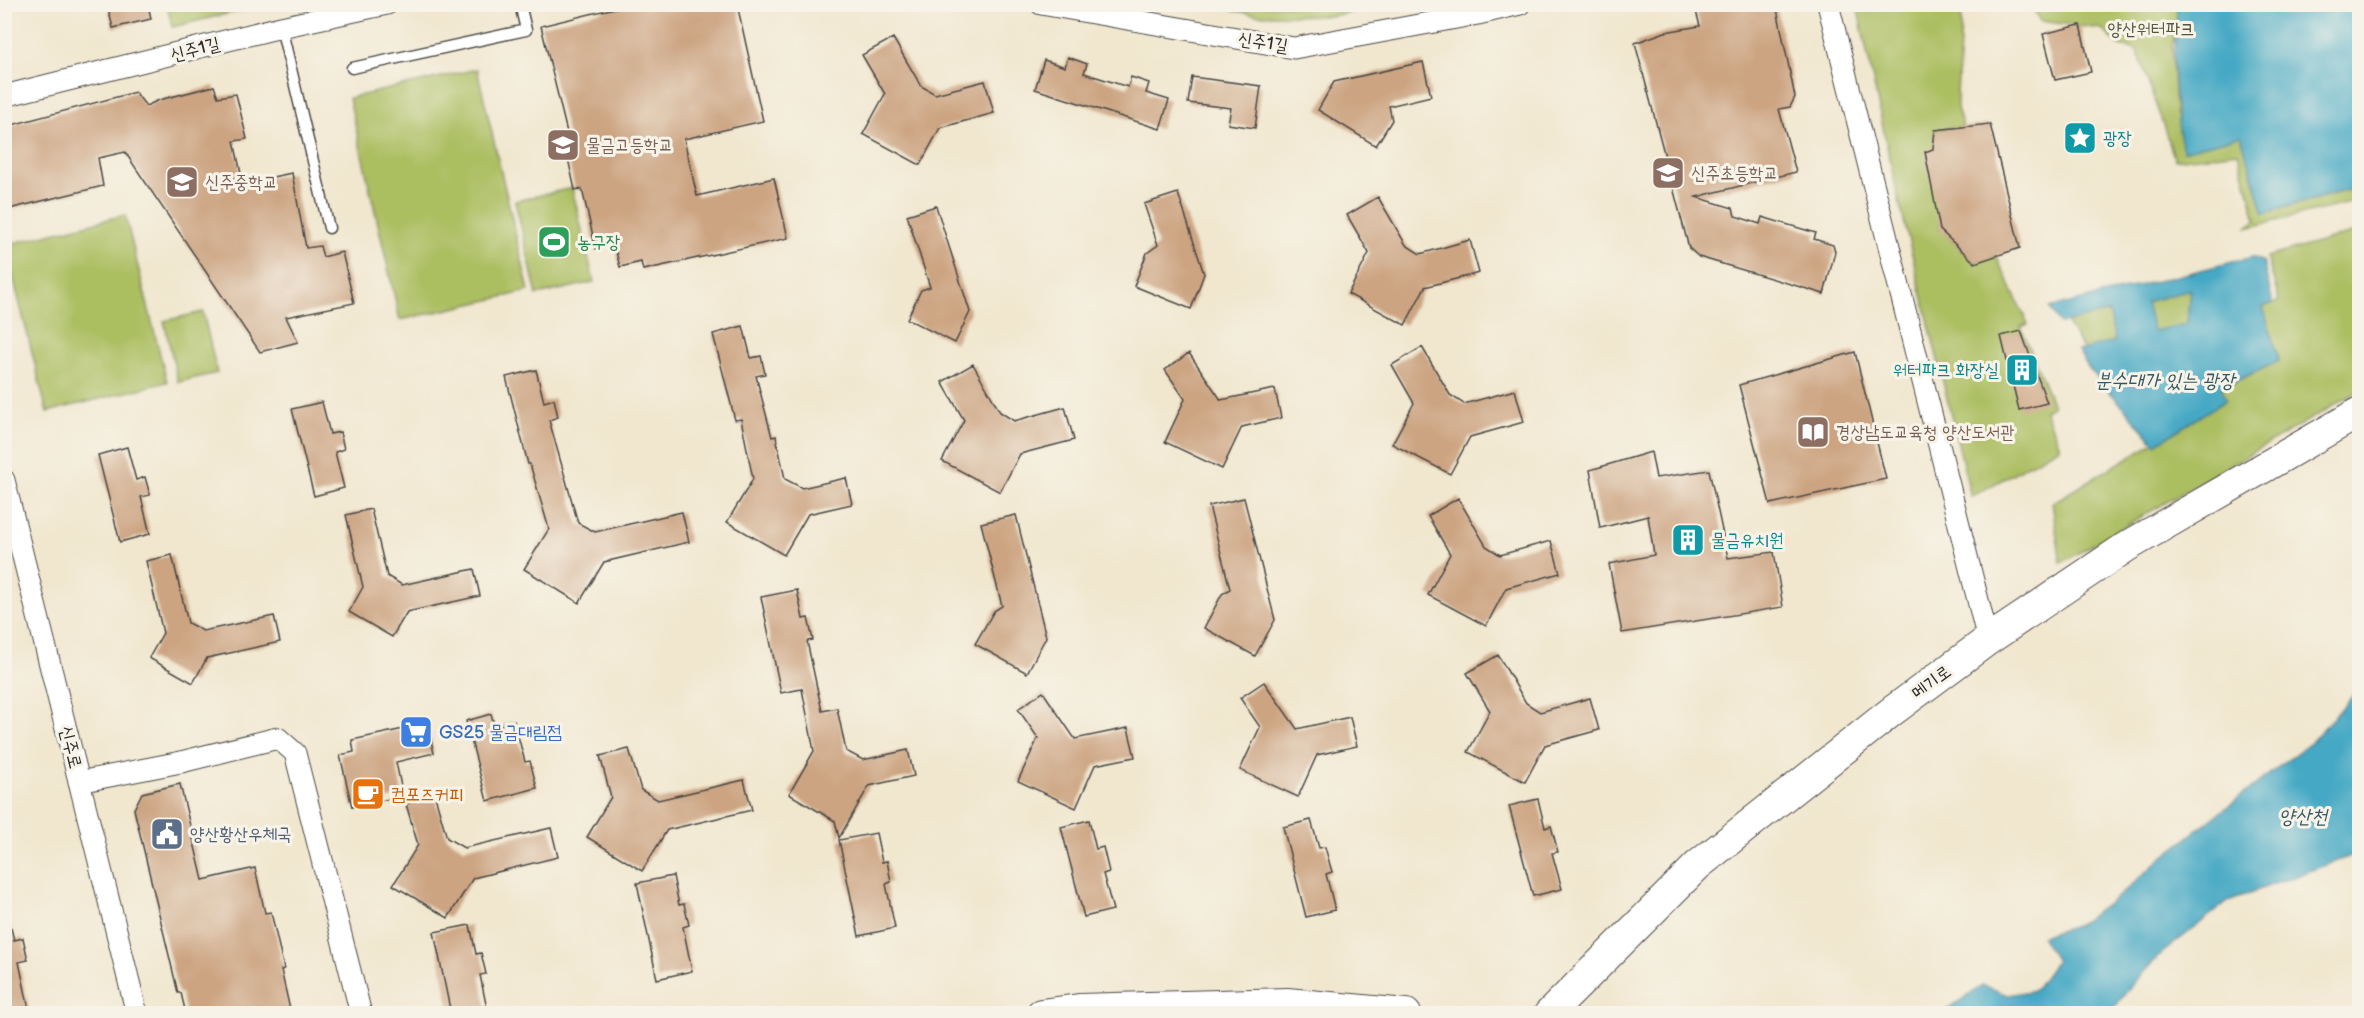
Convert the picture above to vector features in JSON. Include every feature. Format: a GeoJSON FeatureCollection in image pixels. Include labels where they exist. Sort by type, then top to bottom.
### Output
{"type":"FeatureCollection","features":[{"type":"Feature","properties":{"kind":"street","name":"신주1길"},"geometry":{"type":"LineString","coordinates":[[4,96],[280,27],[387,4]]}},
{"type":"Feature","properties":{"kind":"street","name":"신주1길"},"geometry":{"type":"LineString","coordinates":[[1041,4],[1294,48],[1520,4]]}},
{"type":"Feature","properties":{"kind":"street"},"geometry":{"type":"LineString","coordinates":[[1828,4],[1988,640]]}},
{"type":"Feature","properties":{"kind":"street","name":"메기로"},"geometry":{"type":"LineString","coordinates":[[1549,1014],[1698,865],[1891,712],[1988,640],[2126,547],[2360,412]]}},
{"type":"Feature","properties":{"kind":"street","name":"신주로"},"geometry":{"type":"LineString","coordinates":[[4,480],[136,1014]]}},
{"type":"Feature","properties":{"kind":"street"},"geometry":{"type":"LineString","coordinates":[[79,782],[181,762],[278,738],[296,753],[361,1014]]}},
{"type":"Feature","properties":{"kind":"street"},"geometry":{"type":"LineString","coordinates":[[1041,1014],[1079,1010],[1287,1003],[1406,1014]]}},
{"type":"Feature","properties":{"kind":"lane"},"geometry":{"type":"LineString","coordinates":[[352,68],[526,30],[520,4]]}},
{"type":"Feature","properties":{"kind":"lane"},"geometry":{"type":"LineString","coordinates":[[280,27],[329,228]]}},
{"type":"Feature","properties":{"kind":"green space"},"geometry":{"type":"Polygon","coordinates":[[[167,4],[265,4],[265,5],[172,27],[167,4]]]}},
{"type":"Feature","properties":{"kind":"green space"},"geometry":{"type":"Polygon","coordinates":[[[1208,5],[1382,5],[1333,16],[1257,15],[1208,5]]]}},
{"type":"Feature","properties":{"kind":"green space"},"geometry":{"type":"Polygon","coordinates":[[[1857,5],[1962,5],[1957,109],[1963,127],[1935,130],[1933,149],[1940,229],[1975,263],[1996,256],[2028,324],[2021,327],[2053,406],[2045,410],[2060,447],[1971,497],[1895,184],[1857,5]]]}},
{"type":"Feature","properties":{"kind":"green space","name":"양산워터파크"},"geometry":{"type":"Polygon","coordinates":[[[2031,5],[2178,5],[2172,49],[2175,115],[2241,136],[2264,213],[2359,187],[2359,201],[2246,228],[2256,220],[2238,152],[2175,160],[2137,50],[2120,46],[2102,29],[2040,21],[2031,5]]]}},
{"type":"Feature","properties":{"kind":"green space"},"geometry":{"type":"Polygon","coordinates":[[[477,69],[529,291],[400,320],[349,98],[477,69]]]}},
{"type":"Feature","properties":{"kind":"green space","name":"농구장"},"geometry":{"type":"Polygon","coordinates":[[[572,188],[594,282],[537,295],[515,201],[572,188]]]}},
{"type":"Feature","properties":{"kind":"green space"},"geometry":{"type":"Polygon","coordinates":[[[125,215],[167,382],[47,412],[5,245],[125,215]]]}},
{"type":"Feature","properties":{"kind":"green space"},"geometry":{"type":"Polygon","coordinates":[[[2359,231],[2359,391],[2061,563],[2052,503],[2225,400],[2220,389],[2279,361],[2263,307],[2279,301],[2267,257],[2359,231]]]}},
{"type":"Feature","properties":{"kind":"green space"},"geometry":{"type":"Polygon","coordinates":[[[2190,290],[2187,324],[2153,331],[2146,302],[2190,290]]]}},
{"type":"Feature","properties":{"kind":"green space"},"geometry":{"type":"Polygon","coordinates":[[[203,312],[217,373],[178,382],[164,321],[203,312]]]}},
{"type":"Feature","properties":{"kind":"green space"},"geometry":{"type":"Polygon","coordinates":[[[2109,312],[2115,342],[2084,350],[2066,322],[2109,312]]]}},
{"type":"Feature","properties":{"kind":"water"},"geometry":{"type":"Polygon","coordinates":[[[2178,5],[2359,5],[2359,187],[2264,213],[2241,136],[2183,151],[2174,78],[2178,5]]]}},
{"type":"Feature","properties":{"kind":"water","name":"분수대가 있는 광장"},"geometry":{"type":"Polygon","coordinates":[[[2252,257],[2263,262],[2273,303],[2263,307],[2279,361],[2221,388],[2226,400],[2156,444],[2088,367],[2078,351],[2115,341],[2109,312],[2060,324],[2050,308],[2252,257]],[[2190,290],[2146,302],[2153,331],[2187,324],[2190,290]]]}},
{"type":"Feature","properties":{"kind":"water","name":"양산천"},"geometry":{"type":"Polygon","coordinates":[[[2359,689],[2359,853],[2228,901],[2161,954],[2135,981],[2110,1013],[1942,1013],[1983,985],[2008,995],[2035,990],[2056,961],[2041,936],[2076,926],[2120,895],[2163,857],[2313,740],[2359,689]]]}},
{"type":"Feature","properties":{"kind":"building"},"geometry":{"type":"Polygon","coordinates":[[[107,4],[148,4],[151,19],[113,28],[107,4]]]}},
{"type":"Feature","properties":{"kind":"building"},"geometry":{"type":"Polygon","coordinates":[[[631,4],[644,4],[645,9],[662,4],[737,4],[763,121],[684,139],[697,196],[774,178],[788,238],[643,270],[641,262],[620,267],[614,244],[596,249],[582,189],[575,190],[567,154],[572,153],[541,26],[631,4]]]}},
{"type":"Feature","properties":{"kind":"building"},"geometry":{"type":"Polygon","coordinates":[[[1694,4],[1776,4],[1795,97],[1790,107],[1779,109],[1796,172],[1696,197],[1733,208],[1735,216],[1760,224],[1762,217],[1816,233],[1814,239],[1833,245],[1835,252],[1824,294],[1699,257],[1689,248],[1635,43],[1665,32],[1700,26],[1694,4]]]}},
{"type":"Feature","properties":{"kind":"building"},"geometry":{"type":"Polygon","coordinates":[[[2080,25],[2091,72],[2055,80],[2043,34],[2080,25]]]}},
{"type":"Feature","properties":{"kind":"building"},"geometry":{"type":"Polygon","coordinates":[[[893,38],[921,86],[935,94],[985,81],[994,113],[940,128],[920,165],[863,134],[885,94],[862,55],[893,38]]]}},
{"type":"Feature","properties":{"kind":"building"},"geometry":{"type":"Polygon","coordinates":[[[1068,57],[1087,64],[1084,73],[1128,87],[1131,77],[1149,83],[1146,93],[1169,100],[1160,129],[1035,89],[1044,60],[1065,67],[1068,57]]]}},
{"type":"Feature","properties":{"kind":"building"},"geometry":{"type":"Polygon","coordinates":[[[1423,62],[1431,96],[1389,106],[1392,120],[1376,146],[1318,110],[1334,82],[1423,62]]]}},
{"type":"Feature","properties":{"kind":"building"},"geometry":{"type":"Polygon","coordinates":[[[1192,77],[1261,86],[1255,128],[1228,124],[1231,108],[1188,103],[1192,77]]]}},
{"type":"Feature","properties":{"kind":"building"},"geometry":{"type":"Polygon","coordinates":[[[214,86],[218,97],[236,94],[247,139],[234,141],[243,183],[292,173],[306,248],[320,246],[323,257],[342,252],[354,303],[286,317],[298,342],[260,352],[125,152],[98,158],[103,186],[9,209],[4,184],[4,127],[135,92],[146,106],[159,100],[214,86]]]}},
{"type":"Feature","properties":{"kind":"building"},"geometry":{"type":"Polygon","coordinates":[[[1990,124],[2020,248],[1975,263],[1940,230],[1925,152],[1933,149],[1935,130],[1990,124]]]}},
{"type":"Feature","properties":{"kind":"building"},"geometry":{"type":"Polygon","coordinates":[[[1178,193],[1204,274],[1191,309],[1134,286],[1147,253],[1158,245],[1144,204],[1178,193]]]}},
{"type":"Feature","properties":{"kind":"building"},"geometry":{"type":"Polygon","coordinates":[[[1378,197],[1406,245],[1420,254],[1470,240],[1479,273],[1425,287],[1405,325],[1348,294],[1369,253],[1347,215],[1378,197]]]}},
{"type":"Feature","properties":{"kind":"building"},"geometry":{"type":"Polygon","coordinates":[[[936,206],[970,312],[955,343],[907,319],[921,290],[930,287],[907,215],[936,206]]]}},
{"type":"Feature","properties":{"kind":"building"},"geometry":{"type":"Polygon","coordinates":[[[743,326],[751,358],[761,356],[765,374],[756,376],[772,437],[776,436],[785,479],[802,488],[846,478],[852,504],[808,514],[784,555],[727,522],[753,479],[741,419],[735,420],[713,334],[743,326]]]}},
{"type":"Feature","properties":{"kind":"building","name":"워터파크 화장실"},"geometry":{"type":"Polygon","coordinates":[[[2021,331],[2047,403],[2019,410],[2001,336],[2021,331]]]}},
{"type":"Feature","properties":{"kind":"building"},"geometry":{"type":"Polygon","coordinates":[[[1422,347],[1450,395],[1464,404],[1515,390],[1524,422],[1470,437],[1450,474],[1392,444],[1414,403],[1392,365],[1422,347]]]}},
{"type":"Feature","properties":{"kind":"building","name":"경상남도교육청 양산도서관"},"geometry":{"type":"Polygon","coordinates":[[[1855,352],[1886,479],[1770,504],[1739,385],[1855,352]]]}},
{"type":"Feature","properties":{"kind":"building"},"geometry":{"type":"Polygon","coordinates":[[[1189,353],[1221,400],[1275,389],[1281,418],[1242,427],[1222,469],[1165,442],[1185,399],[1165,370],[1189,353]]]}},
{"type":"Feature","properties":{"kind":"building"},"geometry":{"type":"Polygon","coordinates":[[[973,364],[1000,412],[1014,421],[1065,407],[1074,440],[1020,454],[1000,492],[942,461],[964,420],[942,382],[973,364]]]}},
{"type":"Feature","properties":{"kind":"building"},"geometry":{"type":"Polygon","coordinates":[[[536,370],[544,402],[554,399],[558,417],[549,420],[578,523],[595,532],[682,512],[689,542],[604,562],[579,603],[524,569],[549,529],[530,464],[528,464],[506,377],[536,370]]]}},
{"type":"Feature","properties":{"kind":"building"},"geometry":{"type":"Polygon","coordinates":[[[322,402],[330,434],[340,432],[344,449],[335,452],[344,488],[314,496],[292,409],[322,402]]]}},
{"type":"Feature","properties":{"kind":"building"},"geometry":{"type":"Polygon","coordinates":[[[127,447],[136,480],[145,477],[150,495],[141,497],[150,534],[120,542],[98,455],[127,447]]]}},
{"type":"Feature","properties":{"kind":"building","name":"물금유치원"},"geometry":{"type":"Polygon","coordinates":[[[1651,452],[1656,478],[1709,470],[1728,558],[1774,552],[1783,607],[1622,633],[1609,564],[1654,555],[1648,516],[1600,528],[1590,470],[1651,452]]]}},
{"type":"Feature","properties":{"kind":"building"},"geometry":{"type":"Polygon","coordinates":[[[1244,498],[1275,620],[1255,656],[1204,628],[1222,594],[1230,589],[1209,506],[1244,498]]]}},
{"type":"Feature","properties":{"kind":"building"},"geometry":{"type":"Polygon","coordinates":[[[1458,498],[1486,546],[1500,555],[1551,541],[1560,573],[1506,588],[1486,626],[1428,595],[1450,554],[1428,516],[1458,498]]]}},
{"type":"Feature","properties":{"kind":"building"},"geometry":{"type":"Polygon","coordinates":[[[371,509],[387,576],[402,585],[474,569],[480,596],[407,612],[392,637],[349,612],[363,587],[346,515],[371,509]]]}},
{"type":"Feature","properties":{"kind":"building"},"geometry":{"type":"Polygon","coordinates":[[[1016,515],[1046,637],[1027,673],[975,644],[994,611],[1002,606],[981,523],[1016,515]]]}},
{"type":"Feature","properties":{"kind":"building"},"geometry":{"type":"Polygon","coordinates":[[[172,555],[188,623],[203,631],[274,616],[280,642],[207,658],[193,683],[149,658],[163,633],[146,561],[172,555]]]}},
{"type":"Feature","properties":{"kind":"building"},"geometry":{"type":"Polygon","coordinates":[[[797,590],[803,619],[808,618],[813,640],[807,641],[822,711],[837,708],[846,751],[863,760],[908,750],[914,776],[869,786],[839,838],[835,821],[789,794],[814,751],[802,689],[781,693],[761,597],[797,590]]]}},
{"type":"Feature","properties":{"kind":"building"},"geometry":{"type":"Polygon","coordinates":[[[1498,655],[1526,703],[1540,712],[1590,698],[1599,730],[1545,745],[1525,782],[1468,752],[1490,711],[1467,673],[1498,655]]]}},
{"type":"Feature","properties":{"kind":"building"},"geometry":{"type":"Polygon","coordinates":[[[1264,682],[1297,729],[1350,717],[1357,746],[1317,755],[1298,797],[1240,770],[1260,727],[1240,698],[1264,682]]]}},
{"type":"Feature","properties":{"kind":"building"},"geometry":{"type":"Polygon","coordinates":[[[1043,692],[1075,739],[1128,728],[1135,757],[1095,765],[1076,808],[1018,781],[1038,738],[1018,709],[1043,692]]]}},
{"type":"Feature","properties":{"kind":"building"},"geometry":{"type":"Polygon","coordinates":[[[491,714],[495,727],[514,721],[525,762],[530,761],[537,788],[487,801],[466,721],[491,714]]]}},
{"type":"Feature","properties":{"kind":"building"},"geometry":{"type":"Polygon","coordinates":[[[427,724],[434,753],[396,762],[403,796],[352,807],[340,755],[354,752],[352,740],[427,724]]]}},
{"type":"Feature","properties":{"kind":"building"},"geometry":{"type":"Polygon","coordinates":[[[629,749],[641,790],[658,800],[744,780],[752,810],[667,830],[642,871],[587,837],[611,797],[600,756],[629,749]]]}},
{"type":"Feature","properties":{"kind":"building"},"geometry":{"type":"Polygon","coordinates":[[[180,784],[203,880],[255,868],[265,913],[271,912],[291,1014],[186,1014],[181,993],[178,993],[134,809],[142,793],[180,784]]]}},
{"type":"Feature","properties":{"kind":"building"},"geometry":{"type":"Polygon","coordinates":[[[435,796],[447,838],[464,848],[551,828],[558,857],[473,878],[448,918],[393,885],[418,845],[406,804],[435,796]]]}},
{"type":"Feature","properties":{"kind":"building"},"geometry":{"type":"Polygon","coordinates":[[[1538,799],[1545,828],[1551,826],[1558,852],[1552,853],[1562,889],[1533,896],[1509,806],[1538,799]]]}},
{"type":"Feature","properties":{"kind":"building"},"geometry":{"type":"Polygon","coordinates":[[[1089,820],[1096,849],[1103,847],[1109,872],[1103,874],[1113,910],[1084,917],[1061,827],[1089,820]]]}},
{"type":"Feature","properties":{"kind":"building"},"geometry":{"type":"Polygon","coordinates":[[[1311,820],[1319,848],[1325,847],[1332,872],[1326,874],[1335,910],[1306,917],[1283,827],[1311,820]]]}},
{"type":"Feature","properties":{"kind":"building"},"geometry":{"type":"Polygon","coordinates":[[[876,833],[882,862],[887,861],[891,882],[886,884],[895,928],[859,936],[839,840],[876,833]]]}},
{"type":"Feature","properties":{"kind":"building"},"geometry":{"type":"Polygon","coordinates":[[[673,876],[679,905],[684,904],[689,925],[683,927],[692,971],[657,979],[637,883],[673,876]]]}},
{"type":"Feature","properties":{"kind":"building"},"geometry":{"type":"Polygon","coordinates":[[[470,925],[476,954],[481,953],[486,974],[480,975],[488,1014],[451,1014],[434,932],[470,925]]]}},
{"type":"Feature","properties":{"kind":"building"},"geometry":{"type":"Polygon","coordinates":[[[11,928],[14,940],[23,938],[28,960],[19,962],[30,1014],[4,1014],[4,929],[11,928]]]}},
{"type":"Feature","properties":{"kind":"place","name":"광장"},"geometry":{"type":"Point","coordinates":[2080,138]}},
{"type":"Feature","properties":{"kind":"place","name":"물금고등학교"},"geometry":{"type":"Point","coordinates":[563,145]}},
{"type":"Feature","properties":{"kind":"place","name":"신주초등학교"},"geometry":{"type":"Point","coordinates":[1668,173]}},
{"type":"Feature","properties":{"kind":"place","name":"신주중학교"},"geometry":{"type":"Point","coordinates":[182,182]}},
{"type":"Feature","properties":{"kind":"place","name":"농구장"},"geometry":{"type":"Point","coordinates":[554,242]}},
{"type":"Feature","properties":{"kind":"place","name":"워터파크 화장실"},"geometry":{"type":"Point","coordinates":[2022,370]}},
{"type":"Feature","properties":{"kind":"place","name":"경상남도교육청 양산도서관"},"geometry":{"type":"Point","coordinates":[1813,432]}},
{"type":"Feature","properties":{"kind":"place","name":"물금유치원"},"geometry":{"type":"Point","coordinates":[1688,540]}},
{"type":"Feature","properties":{"kind":"place","name":"GS25 물금대림점"},"geometry":{"type":"Point","coordinates":[416,732]}},
{"type":"Feature","properties":{"kind":"place","name":"컴포즈커피"},"geometry":{"type":"Point","coordinates":[368,794]}},
{"type":"Feature","properties":{"kind":"place","name":"양산황산우체국"},"geometry":{"type":"Point","coordinates":[167,834]}}]}
